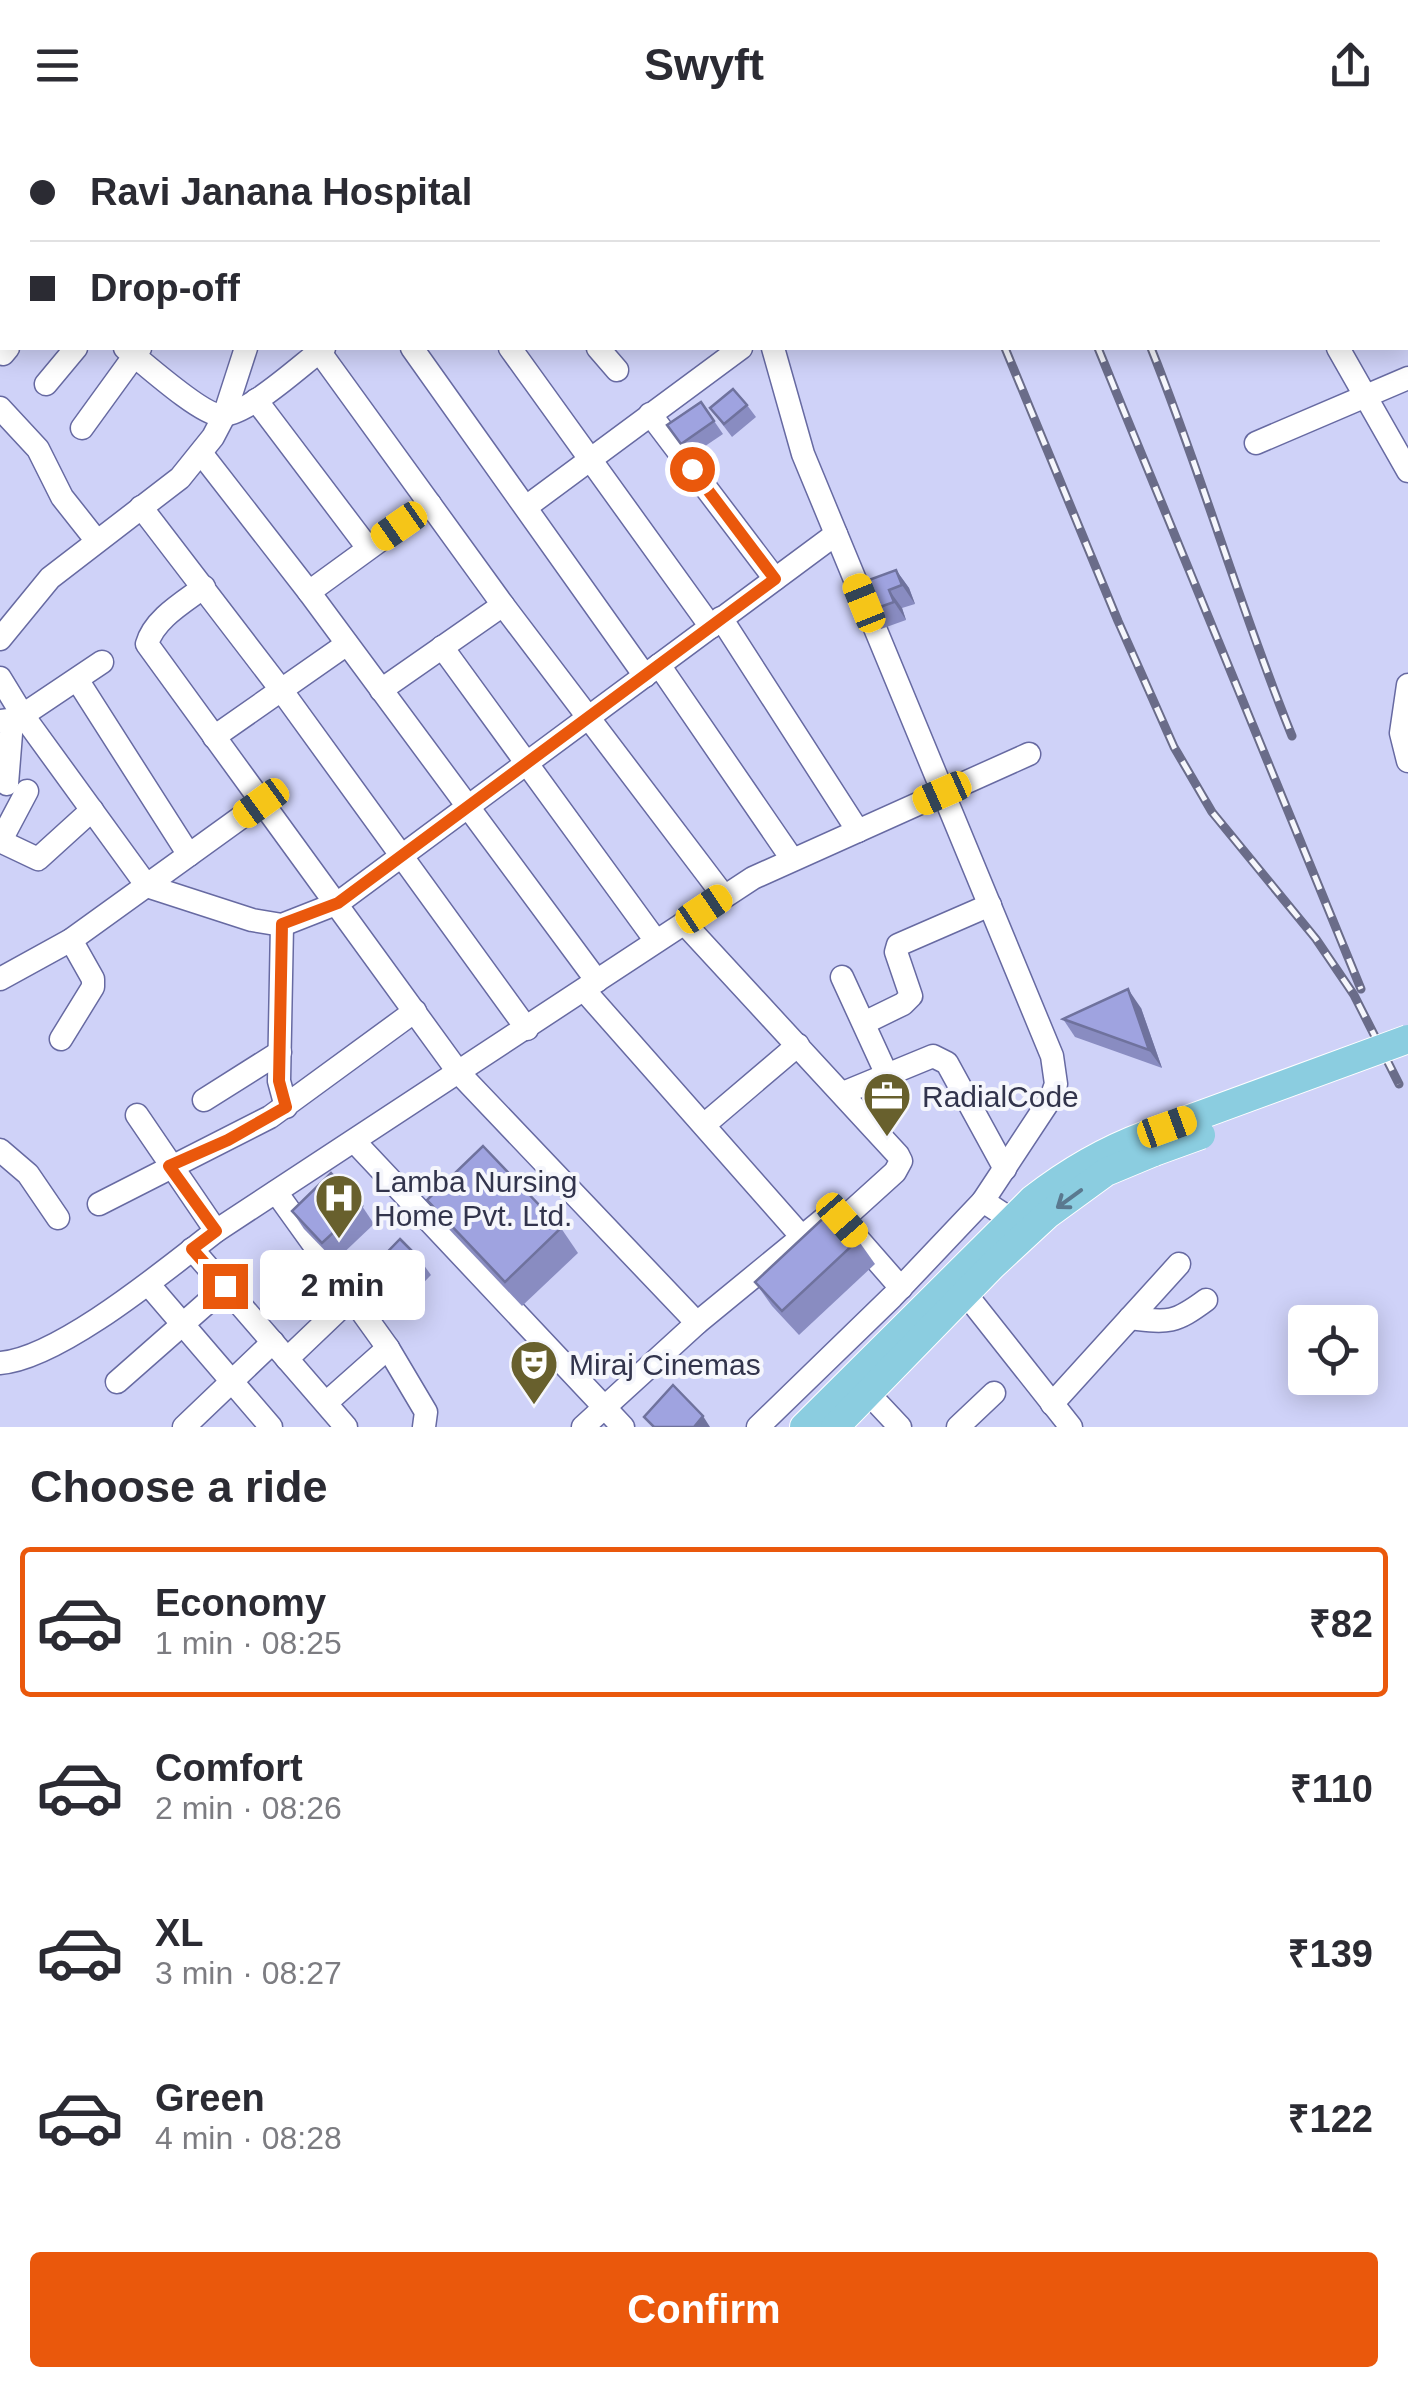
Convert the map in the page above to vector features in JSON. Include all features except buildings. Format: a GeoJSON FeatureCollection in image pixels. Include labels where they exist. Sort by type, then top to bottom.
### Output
{"type":"FeatureCollection","features":[{"type":"Feature","properties":{"kind":"main road"},"geometry":{"type":"LineString","coordinates":[[835,1427],[1046,1215],[1106,1172],[1150,1144],[1408,1038]]}},
{"type":"Feature","properties":{"kind":"main road"},"geometry":{"type":"LineString","coordinates":[[804,1427],[1012,1220],[1070,1170],[1107,1149],[1150,1144],[1408,1057]]}},
{"type":"Feature","properties":{"kind":"street"},"geometry":{"type":"LineString","coordinates":[[46,384],[74,350]]}},
{"type":"Feature","properties":{"kind":"street"},"geometry":{"type":"LineString","coordinates":[[82,428],[133,350],[204,410],[224,416],[256,400],[321,350]]}},
{"type":"Feature","properties":{"kind":"street"},"geometry":{"type":"LineString","coordinates":[[0,638],[50,578],[180,478],[201,454],[224,416],[245,350]]}},
{"type":"Feature","properties":{"kind":"street"},"geometry":{"type":"LineString","coordinates":[[323,350],[503,605],[723,896]]}},
{"type":"Feature","properties":{"kind":"street"},"geometry":{"type":"LineString","coordinates":[[413,350],[526,508],[792,859]]}},
{"type":"Feature","properties":{"kind":"street"},"geometry":{"type":"LineString","coordinates":[[511,350],[716,622],[858,831]]}},
{"type":"Feature","properties":{"kind":"street"},"geometry":{"type":"LineString","coordinates":[[600,350],[617,370]]}},
{"type":"Feature","properties":{"kind":"street"},"geometry":{"type":"LineString","coordinates":[[526,508],[733,350]]}},
{"type":"Feature","properties":{"kind":"street"},"geometry":{"type":"LineString","coordinates":[[758,1427],[902,1288],[984,1200],[1045,1110],[1056,1084],[1052,1056],[803,454],[774,350]]}},
{"type":"Feature","properties":{"kind":"street"},"geometry":{"type":"LineString","coordinates":[[1339,350],[1408,471]]}},
{"type":"Feature","properties":{"kind":"street"},"geometry":{"type":"LineString","coordinates":[[1256,443],[1408,378]]}},
{"type":"Feature","properties":{"kind":"street"},"geometry":{"type":"LineString","coordinates":[[256,400],[368,548]]}},
{"type":"Feature","properties":{"kind":"street"},"geometry":{"type":"LineString","coordinates":[[0,408],[38,449],[62,497],[96,540]]}},
{"type":"Feature","properties":{"kind":"street"},"geometry":{"type":"LineString","coordinates":[[650,414],[775,579]]}},
{"type":"Feature","properties":{"kind":"street"},"geometry":{"type":"LineString","coordinates":[[201,454],[468,807],[591,986],[704,1125],[802,1236]]}},
{"type":"Feature","properties":{"kind":"street"},"geometry":{"type":"LineString","coordinates":[[309,592],[430,504]]}},
{"type":"Feature","properties":{"kind":"street"},"geometry":{"type":"LineString","coordinates":[[141,507],[282,691],[527,1029]]}},
{"type":"Feature","properties":{"kind":"street"},"geometry":{"type":"LineString","coordinates":[[11,719],[92,810],[147,886],[252,920],[282,924],[338,903],[836,534]]}},
{"type":"Feature","properties":{"kind":"street"},"geometry":{"type":"LineString","coordinates":[[204,587],[164,620],[147,640],[459,1073],[697,1323]]}},
{"type":"Feature","properties":{"kind":"street"},"geometry":{"type":"LineString","coordinates":[[381,690],[503,605]]}},
{"type":"Feature","properties":{"kind":"street"},"geometry":{"type":"LineString","coordinates":[[214,738],[348,644]]}},
{"type":"Feature","properties":{"kind":"street"},"geometry":{"type":"LineString","coordinates":[[442,648],[656,941]]}},
{"type":"Feature","properties":{"kind":"street"},"geometry":{"type":"LineString","coordinates":[[11,719],[102,662]]}},
{"type":"Feature","properties":{"kind":"street"},"geometry":{"type":"LineString","coordinates":[[0,678],[11,719],[17,787],[0,842],[38,859],[92,810]]}},
{"type":"Feature","properties":{"kind":"street"},"geometry":{"type":"LineString","coordinates":[[78,680],[189,855]]}},
{"type":"Feature","properties":{"kind":"street"},"geometry":{"type":"LineString","coordinates":[[1408,685],[1401,733],[1408,762]]}},
{"type":"Feature","properties":{"kind":"street"},"geometry":{"type":"LineString","coordinates":[[0,1362],[30,1357],[149,1285],[216,1231],[723,896],[792,859],[1029,754]]}},
{"type":"Feature","properties":{"kind":"street"},"geometry":{"type":"LineString","coordinates":[[0,979],[71,940],[261,803]]}},
{"type":"Feature","properties":{"kind":"street"},"geometry":{"type":"LineString","coordinates":[[864,1023],[911,996],[896,952],[898,945],[990,905]]}},
{"type":"Feature","properties":{"kind":"street"},"geometry":{"type":"LineString","coordinates":[[684,922],[843,1093],[900,1161],[895,1172],[842,1220]]}},
{"type":"Feature","properties":{"kind":"street"},"geometry":{"type":"LineString","coordinates":[[282,924],[279,1081],[286,1107]]}},
{"type":"Feature","properties":{"kind":"street"},"geometry":{"type":"LineString","coordinates":[[61,1039],[93,987],[71,940]]}},
{"type":"Feature","properties":{"kind":"street"},"geometry":{"type":"LineString","coordinates":[[842,977],[888,1075]]}},
{"type":"Feature","properties":{"kind":"street"},"geometry":{"type":"LineString","coordinates":[[100,1204],[286,1107],[415,1011]]}},
{"type":"Feature","properties":{"kind":"street"},"geometry":{"type":"LineString","coordinates":[[704,1125],[798,1046]]}},
{"type":"Feature","properties":{"kind":"street"},"geometry":{"type":"LineString","coordinates":[[204,1100],[280,1052]]}},
{"type":"Feature","properties":{"kind":"street"},"geometry":{"type":"LineString","coordinates":[[843,1093],[933,1056],[943,1058],[1006,1169]]}},
{"type":"Feature","properties":{"kind":"street"},"geometry":{"type":"LineString","coordinates":[[137,1114],[216,1231]]}},
{"type":"Feature","properties":{"kind":"street"},"geometry":{"type":"LineString","coordinates":[[354,1141],[623,1427]]}},
{"type":"Feature","properties":{"kind":"street"},"geometry":{"type":"LineString","coordinates":[[0,1150],[28,1174],[58,1218]]}},
{"type":"Feature","properties":{"kind":"street"},"geometry":{"type":"LineString","coordinates":[[276,1192],[388,1348],[426,1412],[424,1427]]}},
{"type":"Feature","properties":{"kind":"street"},"geometry":{"type":"LineString","coordinates":[[984,1200],[1012,1220]]}},
{"type":"Feature","properties":{"kind":"street"},"geometry":{"type":"LineString","coordinates":[[583,1427],[697,1323],[830,1214],[842,1220],[902,1288]]}},
{"type":"Feature","properties":{"kind":"street"},"geometry":{"type":"LineString","coordinates":[[192,1249],[346,1427]]}},
{"type":"Feature","properties":{"kind":"street"},"geometry":{"type":"LineString","coordinates":[[1052,1404],[1179,1264]]}},
{"type":"Feature","properties":{"kind":"street"},"geometry":{"type":"LineString","coordinates":[[149,1285],[271,1427]]}},
{"type":"Feature","properties":{"kind":"street"},"geometry":{"type":"LineString","coordinates":[[117,1382],[225,1286]]}},
{"type":"Feature","properties":{"kind":"street"},"geometry":{"type":"LineString","coordinates":[[965,1293],[1071,1427]]}},
{"type":"Feature","properties":{"kind":"street"},"geometry":{"type":"LineString","coordinates":[[184,1427],[230,1382],[352,1298]]}},
{"type":"Feature","properties":{"kind":"street"},"geometry":{"type":"LineString","coordinates":[[1130,1318],[1165,1323],[1179,1319],[1206,1300]]}},
{"type":"Feature","properties":{"kind":"street"},"geometry":{"type":"LineString","coordinates":[[326,1403],[388,1348]]}},
{"type":"Feature","properties":{"kind":"street"},"geometry":{"type":"LineString","coordinates":[[868,1393],[900,1427]]}},
{"type":"Feature","properties":{"kind":"street"},"geometry":{"type":"LineString","coordinates":[[958,1427],[994,1393]]}},
{"type":"Feature","properties":{"kind":"railway"},"geometry":{"type":"LineString","coordinates":[[1006,350],[1174,747],[1212,812],[1316,939],[1354,995],[1399,1084]]}},
{"type":"Feature","properties":{"kind":"railway"},"geometry":{"type":"LineString","coordinates":[[1099,350],[1361,989]]}},
{"type":"Feature","properties":{"kind":"railway"},"geometry":{"type":"LineString","coordinates":[[1152,350],[1292,736]]}},
{"type":"Feature","properties":{"kind":"place","name":"RadialCode"},"geometry":{"type":"Point","coordinates":[887,1138]}},
{"type":"Feature","properties":{"kind":"place","name":"Lamba Nursing Home Pvt. Ltd."},"geometry":{"type":"Point","coordinates":[339,1240]}},
{"type":"Feature","properties":{"kind":"place","name":"Miraj Cinemas"},"geometry":{"type":"Point","coordinates":[534,1406]}},
{"type":"Feature","properties":{"kind":"route"},"geometry":{"type":"LineString","coordinates":[[225,1286],[192,1249],[216,1231],[169,1166],[228,1140],[286,1107],[279,1081],[282,924],[338,903],[775,579],[692,469]]}}]}
